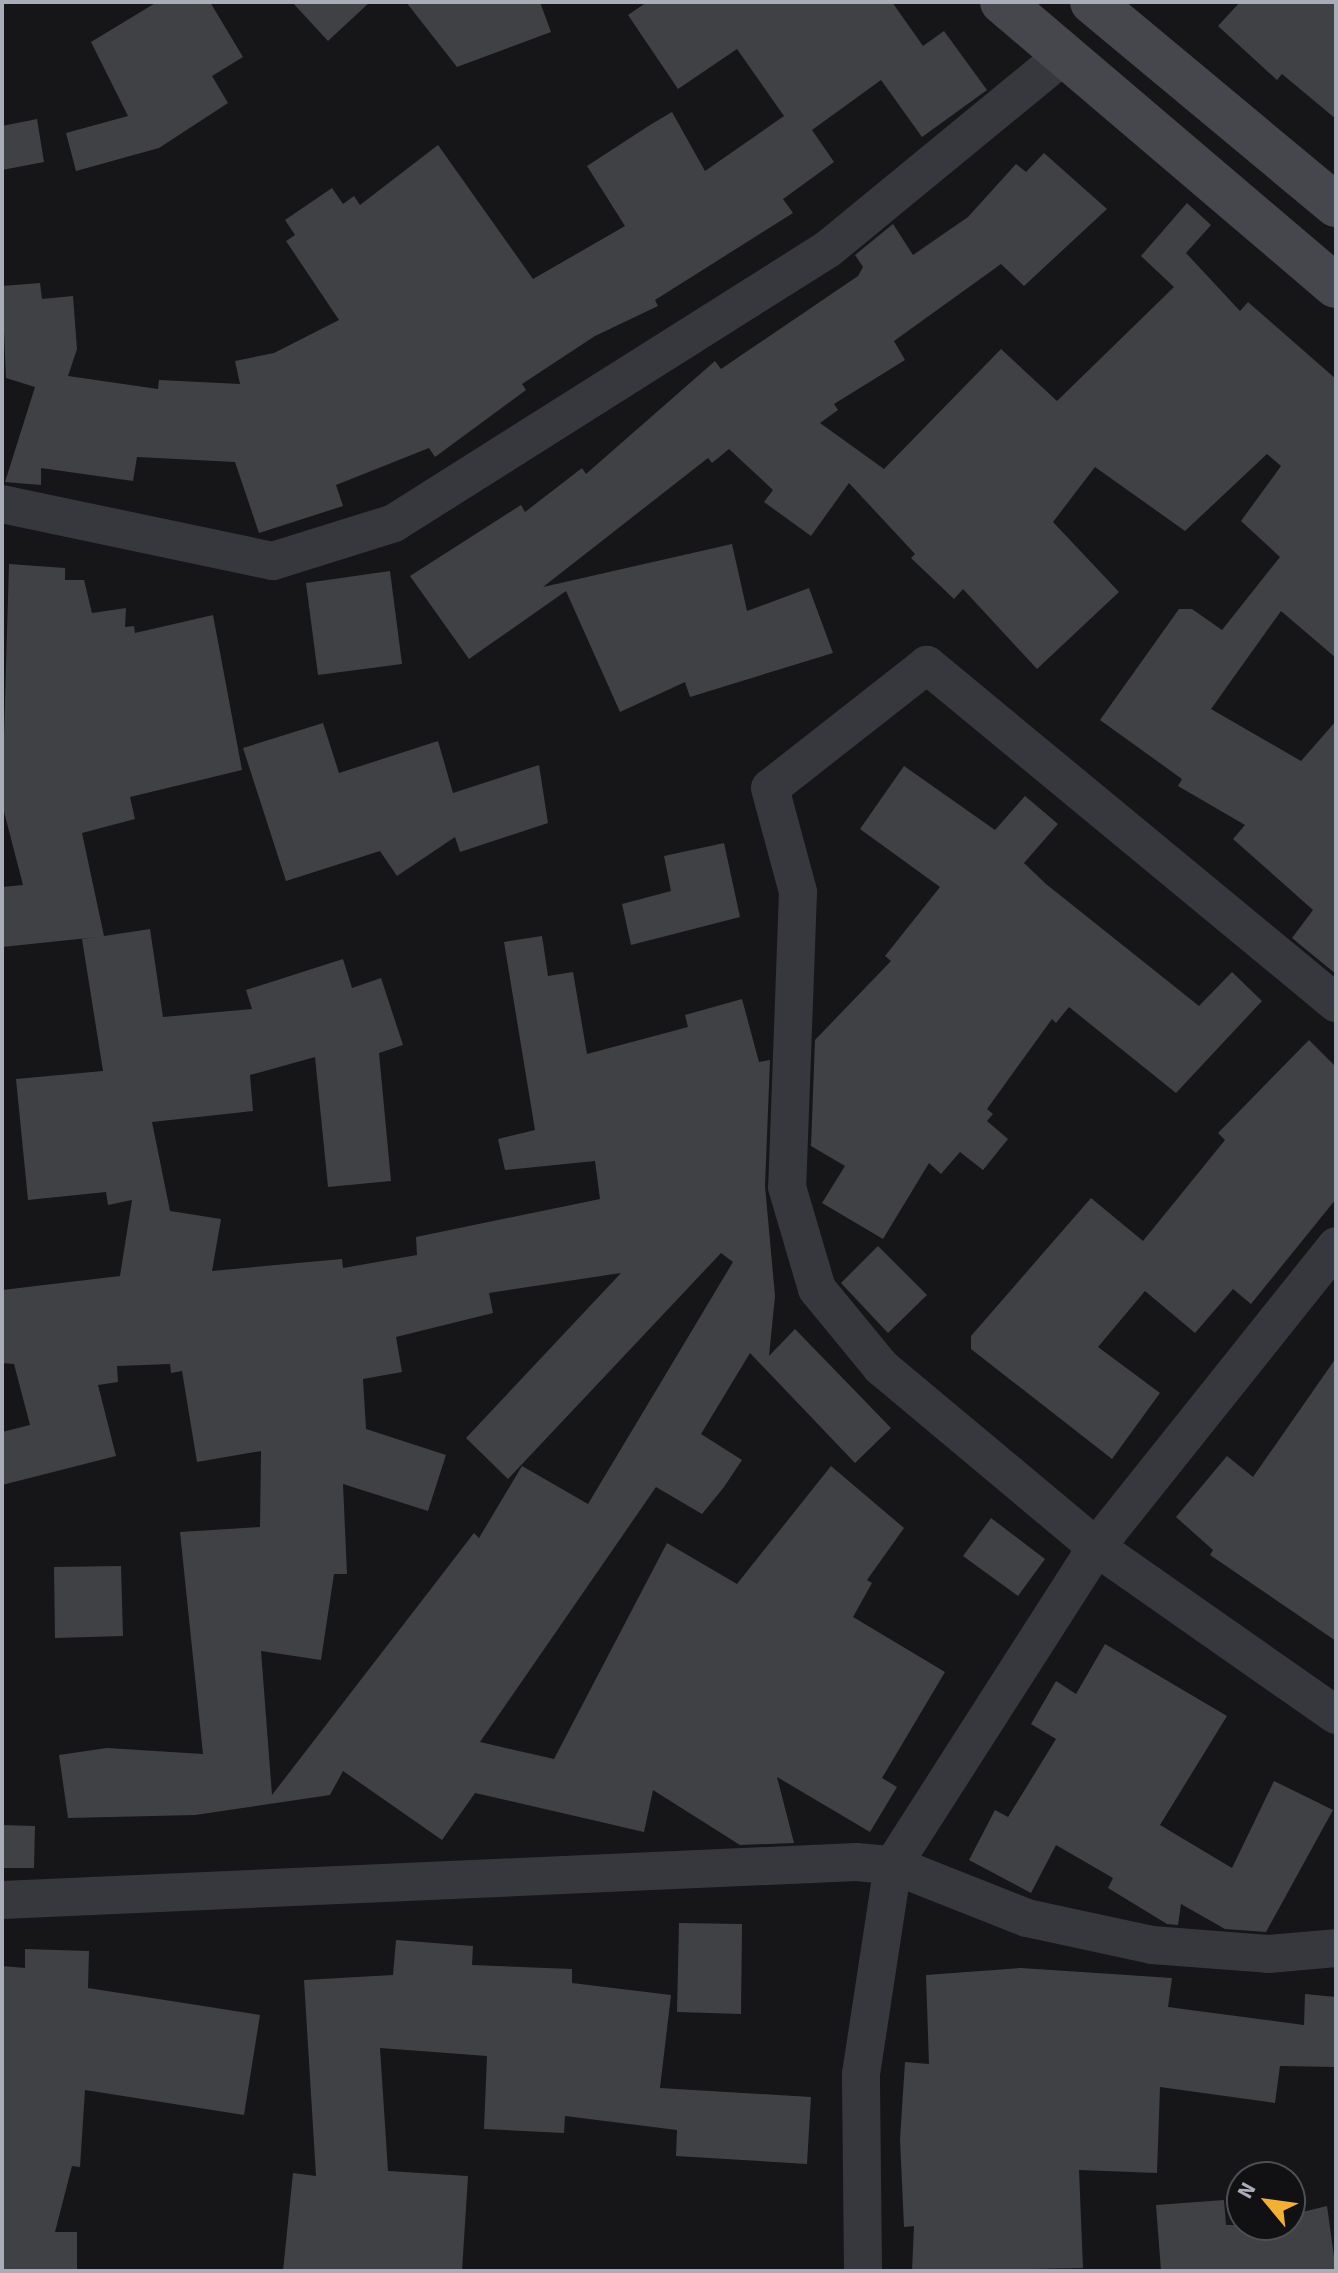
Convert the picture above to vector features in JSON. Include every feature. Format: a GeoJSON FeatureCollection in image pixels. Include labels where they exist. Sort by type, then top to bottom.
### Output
{"type":"FeatureCollection","features":[{"type":"Feature","properties":{"kind":"main road"},"geometry":{"type":"LineString","coordinates":[[1002,2],[1336,286]]}},
{"type":"Feature","properties":{"kind":"main road"},"geometry":{"type":"LineString","coordinates":[[1092,2],[1336,205]]}},
{"type":"Feature","properties":{"kind":"street"},"geometry":{"type":"LineString","coordinates":[[2,504],[273,561],[394,523],[828,249],[1064,55]]}},
{"type":"Feature","properties":{"kind":"street"},"geometry":{"type":"LineString","coordinates":[[1336,1003],[927,665],[770,788],[798,892],[787,1187],[817,1289],[881,1367],[1096,1547],[1336,1715]]}},
{"type":"Feature","properties":{"kind":"street"},"geometry":{"type":"LineString","coordinates":[[863,2271],[861,2074],[893,1865],[1096,1547],[1336,1246]]}},
{"type":"Feature","properties":{"kind":"street"},"geometry":{"type":"LineString","coordinates":[[2,1900],[893,1865],[1027,1918],[1152,1945],[1268,1954],[1336,1948]]}},
{"type":"Feature","properties":{"kind":"building"},"geometry":{"type":"Polygon","coordinates":[[[157,2],[210,2],[243,57],[212,76],[228,103],[159,148],[76,171],[66,133],[128,116],[91,42],[157,2]]]}},
{"type":"Feature","properties":{"kind":"building"},"geometry":{"type":"Polygon","coordinates":[[[292,2],[370,2],[328,41],[292,2]]]}},
{"type":"Feature","properties":{"kind":"building"},"geometry":{"type":"Polygon","coordinates":[[[406,2],[540,2],[551,32],[457,67],[406,2]]]}},
{"type":"Feature","properties":{"kind":"building"},"geometry":{"type":"Polygon","coordinates":[[[647,2],[892,2],[923,46],[944,31],[987,90],[922,137],[881,80],[812,130],[834,162],[783,199],[793,213],[655,300],[658,306],[595,336],[522,384],[526,390],[435,457],[429,448],[336,485],[343,506],[259,533],[235,462],[137,457],[133,481],[41,468],[41,485],[5,482],[35,387],[6,378],[2,286],[40,283],[42,299],[73,296],[77,349],[68,376],[158,389],[159,380],[240,384],[235,361],[274,353],[339,320],[286,241],[295,235],[285,220],[332,188],[343,204],[354,196],[360,205],[438,145],[533,279],[625,226],[587,166],[650,125],[672,112],[705,171],[784,116],[737,49],[678,89],[628,15],[647,2]]]}},
{"type":"Feature","properties":{"kind":"building"},"geometry":{"type":"Polygon","coordinates":[[[1240,2],[1336,2],[1336,119],[1282,74],[1277,80],[1218,26],[1240,2]]]}},
{"type":"Feature","properties":{"kind":"building"},"geometry":{"type":"Polygon","coordinates":[[[37,119],[44,162],[2,170],[2,126],[37,119]]]}},
{"type":"Feature","properties":{"kind":"building"},"geometry":{"type":"Polygon","coordinates":[[[1044,153],[1107,209],[1024,286],[1001,264],[894,341],[905,360],[834,404],[838,410],[820,423],[884,469],[1001,349],[1057,401],[1174,287],[1141,256],[1187,203],[1211,225],[1186,253],[1240,311],[1248,302],[1336,379],[1336,658],[1281,611],[1211,709],[1301,761],[1336,721],[1336,974],[1292,938],[1313,910],[1233,839],[1245,825],[1178,786],[1182,779],[1100,720],[1179,609],[1192,609],[1222,630],[1280,557],[1241,521],[1281,466],[1267,454],[1185,531],[1095,467],[1053,522],[1119,592],[1037,669],[963,589],[954,599],[911,558],[915,554],[849,483],[811,536],[764,502],[773,490],[729,449],[712,463],[708,458],[543,587],[732,544],[747,611],[809,588],[833,653],[690,697],[685,682],[620,712],[566,591],[469,659],[410,576],[521,505],[525,512],[582,468],[586,474],[715,361],[721,369],[858,276],[863,267],[855,255],[893,224],[913,255],[968,217],[1016,164],[1026,172],[1044,153]]]}},
{"type":"Feature","properties":{"kind":"building"},"geometry":{"type":"Polygon","coordinates":[[[9,564],[65,568],[65,580],[84,580],[92,613],[126,608],[125,627],[134,626],[135,633],[213,615],[242,770],[130,797],[135,819],[82,833],[104,936],[150,929],[163,1017],[252,1009],[246,990],[343,959],[352,988],[381,978],[403,1045],[379,1053],[391,1181],[328,1187],[315,1057],[250,1075],[253,1111],[152,1122],[170,1211],[221,1219],[212,1271],[342,1259],[343,1268],[417,1255],[416,1237],[600,1199],[595,1161],[505,1170],[498,1139],[535,1130],[504,942],[542,936],[548,976],[573,972],[587,1054],[688,1027],[685,1015],[742,999],[759,1062],[770,1060],[765,1186],[775,1296],[769,1356],[795,1329],[891,1428],[855,1463],[750,1353],[701,1434],[742,1460],[724,1487],[702,1514],[656,1487],[480,1742],[554,1759],[667,1543],[737,1584],[831,1466],[904,1528],[867,1580],[872,1583],[853,1617],[945,1672],[882,1778],[897,1787],[870,1832],[777,1777],[794,1843],[740,1845],[653,1790],[644,1832],[475,1793],[442,1840],[343,1771],[330,1795],[195,1815],[68,1818],[59,1755],[107,1748],[203,1754],[180,1532],[260,1527],[261,1451],[197,1462],[182,1371],[171,1373],[170,1364],[117,1366],[118,1382],[98,1385],[116,1456],[2,1485],[2,1432],[30,1425],[14,1364],[2,1363],[2,1290],[120,1276],[132,1200],[108,1205],[106,1192],[28,1200],[16,1079],[103,1071],[82,939],[98,937],[2,947],[2,887],[23,885],[2,804],[9,564]],[[721,1253],[508,1479],[466,1438],[621,1273],[489,1293],[493,1313],[396,1337],[402,1372],[363,1379],[366,1429],[446,1455],[428,1511],[343,1484],[347,1574],[334,1574],[321,1660],[261,1651],[272,1795],[474,1533],[479,1538],[522,1466],[588,1504],[733,1262],[721,1253]]]}},
{"type":"Feature","properties":{"kind":"building"},"geometry":{"type":"Polygon","coordinates":[[[390,571],[402,664],[318,675],[306,583],[390,571]]]}},
{"type":"Feature","properties":{"kind":"building"},"geometry":{"type":"Polygon","coordinates":[[[323,723],[339,773],[438,741],[453,793],[539,765],[548,823],[460,852],[455,837],[397,876],[380,851],[286,881],[243,748],[323,723]]]}},
{"type":"Feature","properties":{"kind":"building"},"geometry":{"type":"Polygon","coordinates":[[[904,766],[995,830],[1025,796],[1058,824],[1024,863],[1046,884],[1199,1006],[1232,972],[1262,1001],[1176,1093],[1069,1007],[1056,1023],[1052,1019],[987,1109],[993,1114],[987,1121],[1008,1139],[983,1170],[960,1152],[941,1174],[929,1163],[883,1239],[822,1203],[845,1166],[811,1146],[815,1040],[891,961],[885,956],[940,887],[860,829],[904,766]]]}},
{"type":"Feature","properties":{"kind":"building"},"geometry":{"type":"Polygon","coordinates":[[[724,843],[740,917],[631,945],[622,904],[671,891],[664,856],[724,843]]]}},
{"type":"Feature","properties":{"kind":"building"},"geometry":{"type":"Polygon","coordinates":[[[1309,1040],[1336,1067],[1336,1199],[1251,1304],[1233,1289],[1195,1333],[1145,1291],[1098,1347],[1160,1393],[1112,1459],[971,1349],[971,1336],[1091,1198],[1143,1241],[1225,1140],[1218,1133],[1309,1040]]]}},
{"type":"Feature","properties":{"kind":"building"},"geometry":{"type":"Polygon","coordinates":[[[878,1246],[927,1295],[888,1333],[841,1283],[878,1246]]]}},
{"type":"Feature","properties":{"kind":"building"},"geometry":{"type":"Polygon","coordinates":[[[1336,1358],[1336,1641],[1210,1555],[1213,1550],[1176,1517],[1227,1456],[1253,1477],[1336,1358]]]}},
{"type":"Feature","properties":{"kind":"building"},"geometry":{"type":"Polygon","coordinates":[[[991,1518],[1045,1559],[1018,1596],[963,1556],[991,1518]]]}},
{"type":"Feature","properties":{"kind":"building"},"geometry":{"type":"Polygon","coordinates":[[[121,1566],[123,1636],[55,1638],[54,1567],[121,1566]]]}},
{"type":"Feature","properties":{"kind":"building"},"geometry":{"type":"Polygon","coordinates":[[[1105,1644],[1227,1716],[1160,1825],[1232,1868],[1274,1781],[1333,1810],[1266,1932],[1225,1929],[1181,1904],[1178,1925],[1167,1924],[1108,1888],[1113,1878],[1056,1845],[1031,1893],[969,1860],[995,1810],[1008,1817],[1056,1739],[1031,1724],[1056,1681],[1076,1694],[1105,1644]]]}},
{"type":"Feature","properties":{"kind":"building"},"geometry":{"type":"Polygon","coordinates":[[[2,1825],[35,1826],[34,1868],[2,1868],[2,1825]]]}},
{"type":"Feature","properties":{"kind":"building"},"geometry":{"type":"Polygon","coordinates":[[[679,1923],[742,1924],[741,2014],[677,2012],[679,1923]]]}},
{"type":"Feature","properties":{"kind":"building"},"geometry":{"type":"Polygon","coordinates":[[[396,1940],[473,1946],[472,1965],[572,1969],[572,1983],[671,1995],[660,2088],[811,2097],[807,2164],[676,2156],[677,2130],[565,2116],[564,2133],[484,2129],[487,2056],[380,2048],[388,2171],[468,2176],[462,2271],[283,2271],[293,2173],[316,2176],[304,1980],[393,1975],[396,1940]]]}},
{"type":"Feature","properties":{"kind":"building"},"geometry":{"type":"Polygon","coordinates":[[[25,1949],[89,1951],[88,1988],[260,2015],[244,2115],[85,2090],[80,2167],[72,2166],[55,2232],[77,2232],[77,2271],[2,2271],[2,1966],[25,1968],[25,1949]]]}},
{"type":"Feature","properties":{"kind":"building"},"geometry":{"type":"Polygon","coordinates":[[[1021,1968],[1172,1978],[1168,2007],[1304,2025],[1305,1994],[1336,1997],[1336,2067],[1280,2066],[1275,2103],[1160,2087],[1157,2173],[1079,2170],[1083,2268],[912,2271],[914,2226],[904,2227],[900,2139],[905,2062],[929,2064],[926,1975],[1021,1968]]]}},
{"type":"Feature","properties":{"kind":"building"},"geometry":{"type":"Polygon","coordinates":[[[1224,2200],[1226,2241],[1306,2241],[1306,2211],[1327,2206],[1336,2271],[1161,2271],[1156,2205],[1224,2200]]]}}]}
